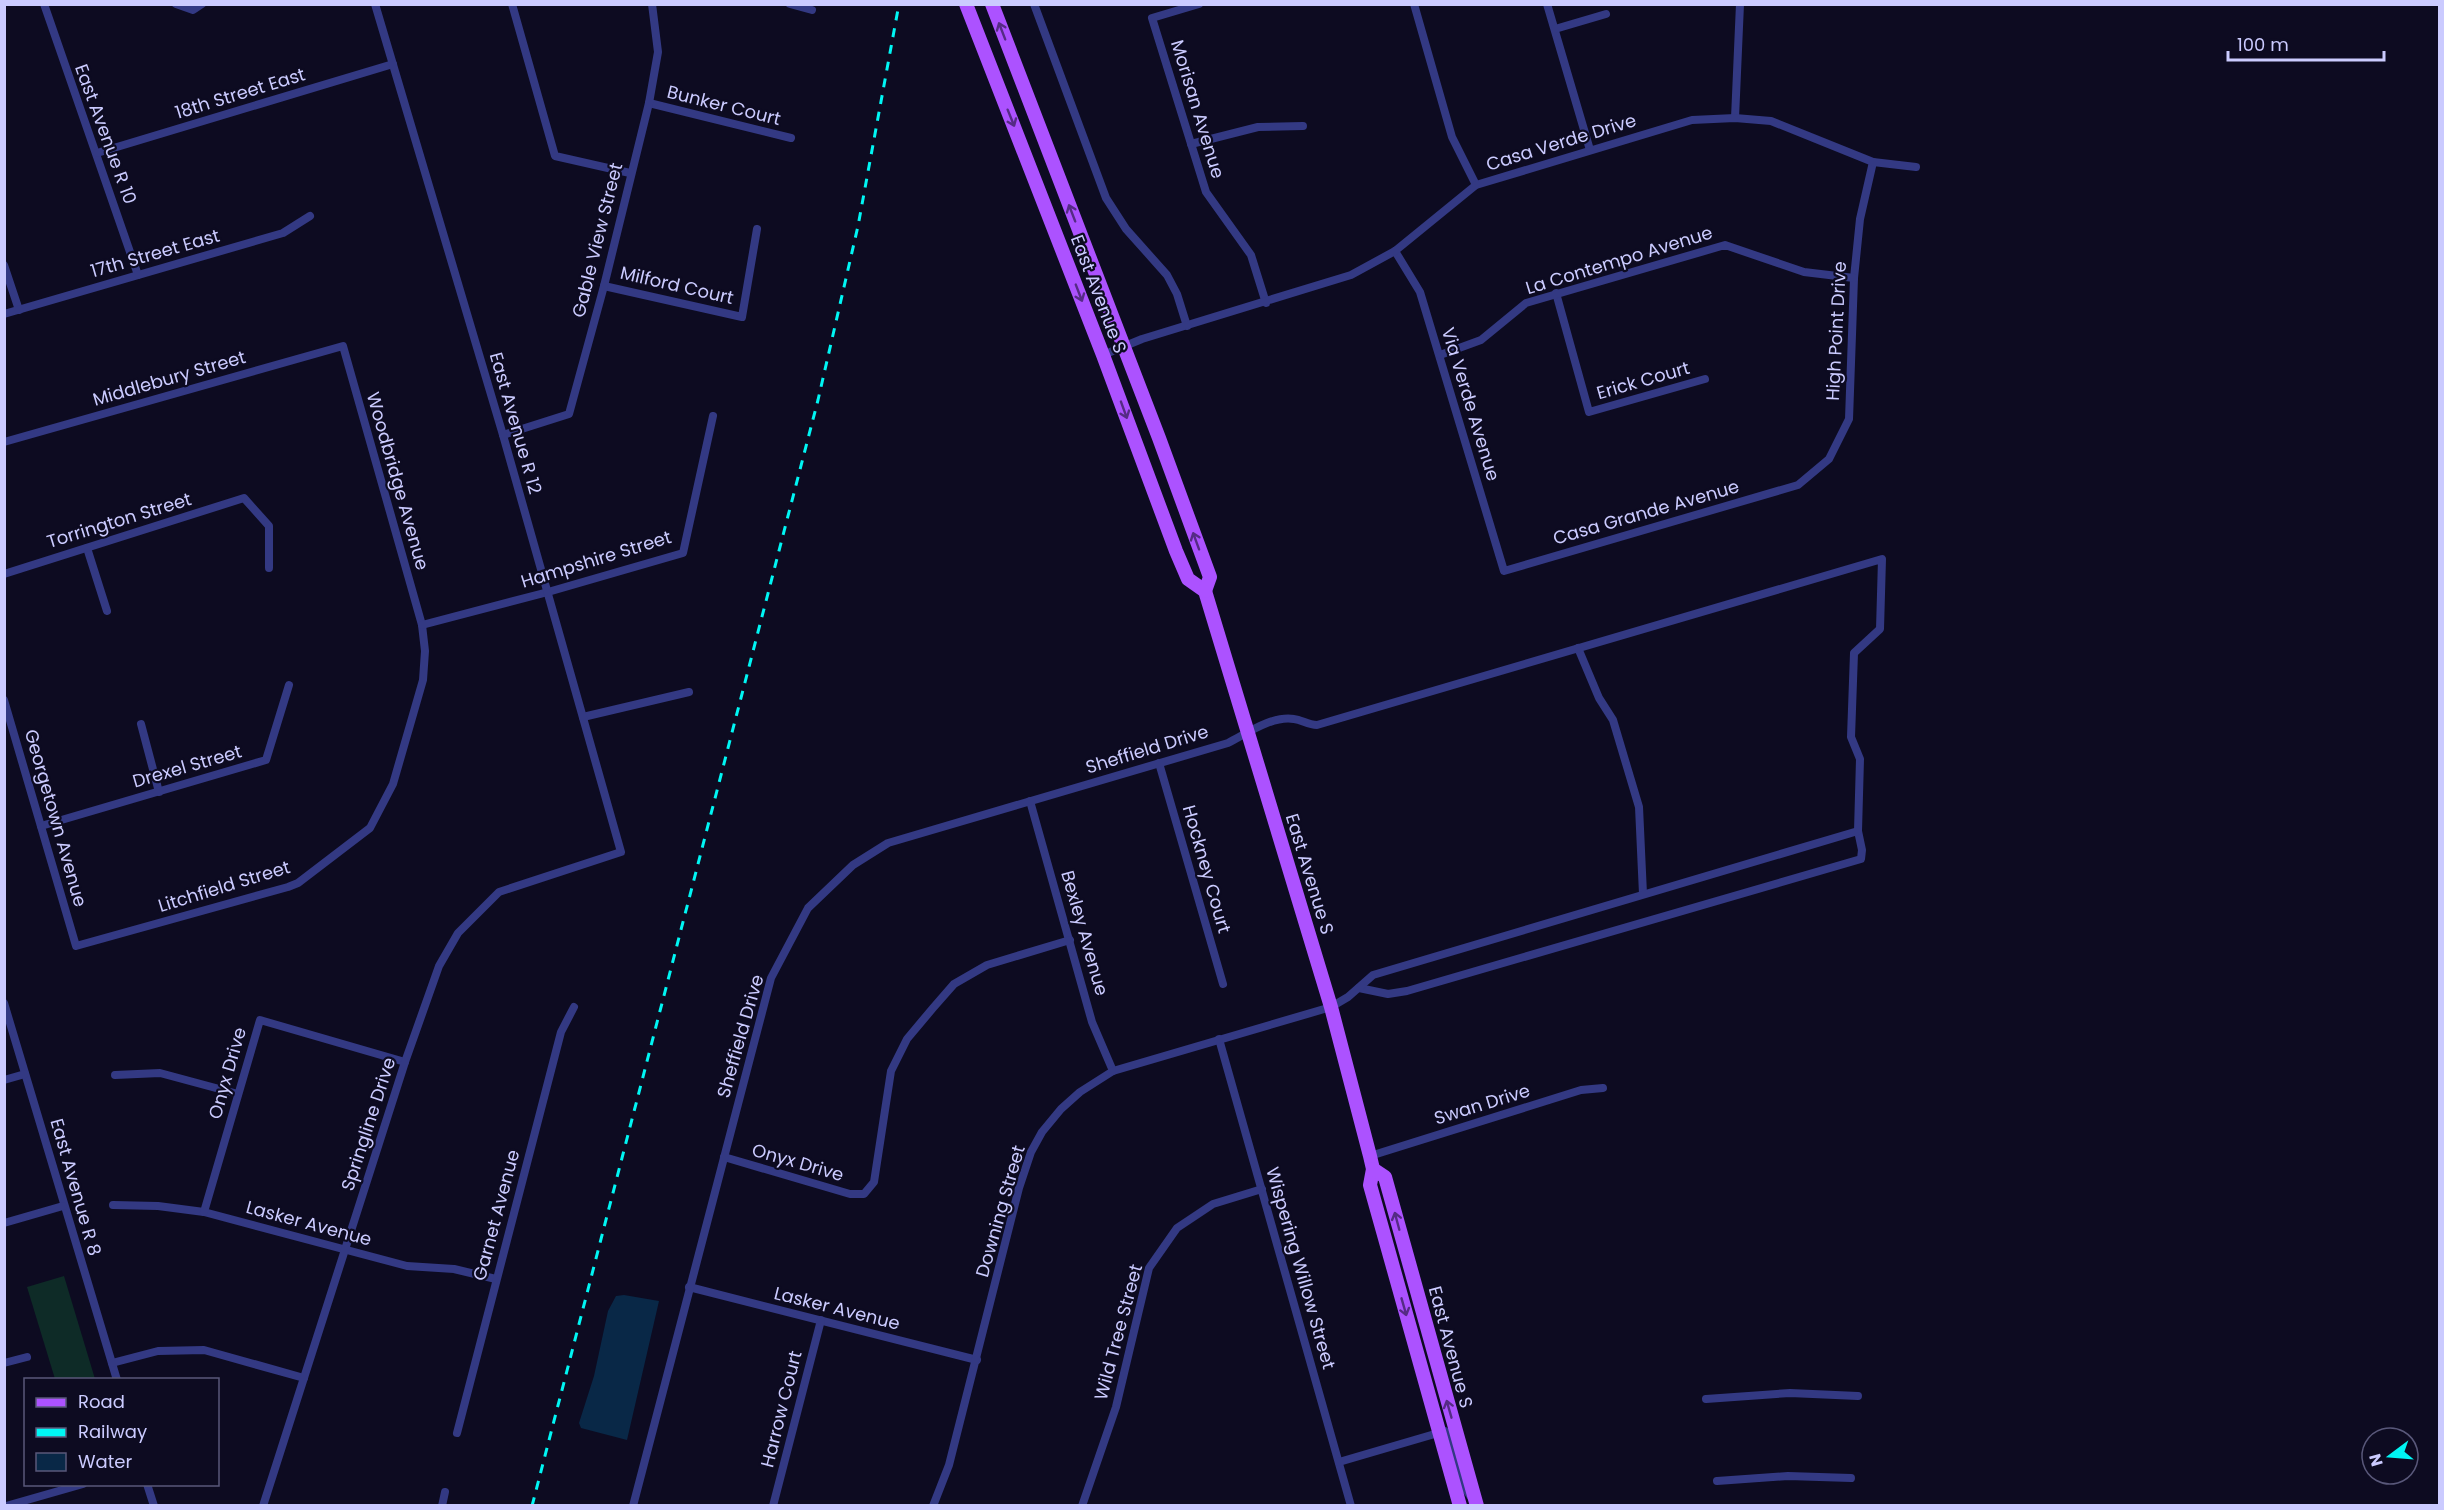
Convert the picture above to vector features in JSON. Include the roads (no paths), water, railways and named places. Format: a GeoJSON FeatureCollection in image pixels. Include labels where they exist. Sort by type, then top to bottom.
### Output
{"type":"FeatureCollection","features":[{"type":"Feature","properties":{"kind":"main road","name":"East Avenue S"},"geometry":{"type":"LineString","coordinates":[[966,4],[1180,560],[1188,579],[1205,591],[1331,1007],[1372,1163],[1370,1185],[1460,1506]]}},
{"type":"Feature","properties":{"kind":"main road","name":"East Avenue S"},"geometry":{"type":"LineString","coordinates":[[992,4],[1124,346],[1210,578],[1205,591]]}},
{"type":"Feature","properties":{"kind":"main road","name":"East Avenue S"},"geometry":{"type":"LineString","coordinates":[[1372,1163],[1385,1177],[1477,1504]]}},
{"type":"Feature","properties":{"kind":"street","name":"East Avenue R 10"},"geometry":{"type":"LineString","coordinates":[[44,4],[138,275]]}},
{"type":"Feature","properties":{"kind":"street"},"geometry":{"type":"LineString","coordinates":[[176,4],[193,10],[202,4]]}},
{"type":"Feature","properties":{"kind":"street","name":"East Avenue R 12"},"geometry":{"type":"LineString","coordinates":[[375,4],[503,435],[621,852]]}},
{"type":"Feature","properties":{"kind":"street"},"geometry":{"type":"LineString","coordinates":[[512,4],[555,156],[630,173]]}},
{"type":"Feature","properties":{"kind":"street","name":"Gable View Street"},"geometry":{"type":"LineString","coordinates":[[503,435],[569,414],[604,286],[649,103],[658,52],[652,4]]}},
{"type":"Feature","properties":{"kind":"street"},"geometry":{"type":"LineString","coordinates":[[789,4],[812,10]]}},
{"type":"Feature","properties":{"kind":"street"},"geometry":{"type":"LineString","coordinates":[[1034,4],[1106,198],[1126,229],[1167,275],[1177,294],[1187,326]]}},
{"type":"Feature","properties":{"kind":"street","name":"Morisan Avenue"},"geometry":{"type":"LineString","coordinates":[[1199,4],[1152,18],[1206,192],[1251,255],[1266,303]]}},
{"type":"Feature","properties":{"kind":"street"},"geometry":{"type":"LineString","coordinates":[[1414,4],[1452,137],[1476,185]]}},
{"type":"Feature","properties":{"kind":"street"},"geometry":{"type":"LineString","coordinates":[[1547,4],[1590,150]]}},
{"type":"Feature","properties":{"kind":"street"},"geometry":{"type":"LineString","coordinates":[[1735,118],[1740,4]]}},
{"type":"Feature","properties":{"kind":"street"},"geometry":{"type":"LineString","coordinates":[[1555,29],[1606,14]]}},
{"type":"Feature","properties":{"kind":"street","name":"18th Street East"},"geometry":{"type":"LineString","coordinates":[[97,153],[393,64]]}},
{"type":"Feature","properties":{"kind":"street","name":"Bunker Court"},"geometry":{"type":"LineString","coordinates":[[649,103],[791,138]]}},
{"type":"Feature","properties":{"kind":"street","name":"Casa Verde Drive"},"geometry":{"type":"LineString","coordinates":[[1103,355],[1124,346],[1351,275],[1395,251],[1476,185],[1692,120],[1735,118],[1771,121],[1873,162],[1916,167]]}},
{"type":"Feature","properties":{"kind":"street"},"geometry":{"type":"LineString","coordinates":[[1191,144],[1258,127],[1302,126]]}},
{"type":"Feature","properties":{"kind":"street","name":"High Point Drive"},"geometry":{"type":"LineString","coordinates":[[1798,485],[1829,459],[1849,419],[1854,278],[1860,219],[1873,162]]}},
{"type":"Feature","properties":{"kind":"street","name":"17th Street East"},"geometry":{"type":"LineString","coordinates":[[4,314],[283,233],[310,216]]}},
{"type":"Feature","properties":{"kind":"street","name":"Milford Court"},"geometry":{"type":"LineString","coordinates":[[604,286],[742,317],[757,229]]}},
{"type":"Feature","properties":{"kind":"street","name":"La Contempo Avenue"},"geometry":{"type":"LineString","coordinates":[[1440,355],[1481,340],[1526,303],[1725,245],[1804,272],[1854,278]]}},
{"type":"Feature","properties":{"kind":"street","name":"Via Verde Avenue"},"geometry":{"type":"LineString","coordinates":[[1395,251],[1420,292],[1504,571]]}},
{"type":"Feature","properties":{"kind":"street"},"geometry":{"type":"LineString","coordinates":[[4,265],[19,310]]}},
{"type":"Feature","properties":{"kind":"street","name":"Erick Court"},"geometry":{"type":"LineString","coordinates":[[1556,293],[1589,412],[1705,380]]}},
{"type":"Feature","properties":{"kind":"street","name":"Middlebury Street"},"geometry":{"type":"LineString","coordinates":[[4,442],[343,346]]}},
{"type":"Feature","properties":{"kind":"street","name":"Woodbridge Avenue"},"geometry":{"type":"LineString","coordinates":[[343,346],[422,624]]}},
{"type":"Feature","properties":{"kind":"street","name":"Hampshire Street"},"geometry":{"type":"LineString","coordinates":[[422,624],[548,592],[683,553],[713,416]]}},
{"type":"Feature","properties":{"kind":"street","name":"Casa Grande Avenue"},"geometry":{"type":"LineString","coordinates":[[1504,571],[1798,485]]}},
{"type":"Feature","properties":{"kind":"street","name":"Torrington Street"},"geometry":{"type":"LineString","coordinates":[[4,574],[244,498],[268,526],[269,568]]}},
{"type":"Feature","properties":{"kind":"street"},"geometry":{"type":"LineString","coordinates":[[87,548],[107,611]]}},
{"type":"Feature","properties":{"kind":"street","name":"Sheffield Drive"},"geometry":{"type":"LineString","coordinates":[[633,1506],[771,978],[808,908],[853,865],[888,843],[1228,742],[1280,719],[1294,719],[1309,725],[1317,725],[1882,559],[1880,629],[1854,652],[1851,737],[1860,759],[1858,831]]}},
{"type":"Feature","properties":{"kind":"street","name":"Litchfield Street"},"geometry":{"type":"LineString","coordinates":[[76,946],[298,883],[370,828],[393,784],[423,680],[425,651],[422,624]]}},
{"type":"Feature","properties":{"kind":"street"},"geometry":{"type":"LineString","coordinates":[[1578,648],[1599,698],[1613,720],[1639,807],[1643,894]]}},
{"type":"Feature","properties":{"kind":"street","name":"Drexel Street"},"geometry":{"type":"LineString","coordinates":[[41,826],[266,760],[289,685]]}},
{"type":"Feature","properties":{"kind":"street"},"geometry":{"type":"LineString","coordinates":[[583,717],[689,692]]}},
{"type":"Feature","properties":{"kind":"street","name":"Georgetown Avenue"},"geometry":{"type":"LineString","coordinates":[[4,700],[76,946]]}},
{"type":"Feature","properties":{"kind":"street"},"geometry":{"type":"LineString","coordinates":[[141,724],[159,792]]}},
{"type":"Feature","properties":{"kind":"street","name":"Hockney Court"},"geometry":{"type":"LineString","coordinates":[[1159,763],[1223,984]]}},
{"type":"Feature","properties":{"kind":"street","name":"Bexley Avenue"},"geometry":{"type":"LineString","coordinates":[[1030,801],[1092,1022],[1113,1071]]}},
{"type":"Feature","properties":{"kind":"street"},"geometry":{"type":"LineString","coordinates":[[1359,988],[1388,994],[1407,991],[1861,859],[1862,850],[1858,831]]}},
{"type":"Feature","properties":{"kind":"street","name":"Downing Street"},"geometry":{"type":"LineString","coordinates":[[933,1506],[949,1464],[1030,1152],[1042,1132],[1061,1109],[1080,1092],[1113,1071],[1331,1007],[1359,988],[1373,975],[1858,831]]}},
{"type":"Feature","properties":{"kind":"street","name":"Springline Drive"},"geometry":{"type":"LineString","coordinates":[[263,1506],[405,1062],[444,958],[458,933],[500,892],[621,852]]}},
{"type":"Feature","properties":{"kind":"street","name":"Onyx Drive"},"geometry":{"type":"LineString","coordinates":[[724,1157],[850,1194],[864,1194],[874,1182],[891,1071],[907,1040],[954,984],[987,965],[1070,940]]}},
{"type":"Feature","properties":{"kind":"street","name":"East Avenue R 8"},"geometry":{"type":"LineString","coordinates":[[4,1004],[116,1378]]}},
{"type":"Feature","properties":{"kind":"street","name":"Garnet Avenue"},"geometry":{"type":"LineString","coordinates":[[457,1433],[561,1032],[574,1007]]}},
{"type":"Feature","properties":{"kind":"street","name":"Onyx Drive"},"geometry":{"type":"LineString","coordinates":[[204,1212],[260,1020],[405,1062]]}},
{"type":"Feature","properties":{"kind":"street","name":"Wispering Willow Street"},"geometry":{"type":"LineString","coordinates":[[1219,1039],[1351,1506]]}},
{"type":"Feature","properties":{"kind":"street"},"geometry":{"type":"LineString","coordinates":[[115,1075],[160,1073],[238,1094]]}},
{"type":"Feature","properties":{"kind":"street"},"geometry":{"type":"LineString","coordinates":[[4,1080],[25,1074]]}},
{"type":"Feature","properties":{"kind":"street","name":"Swan Drive"},"geometry":{"type":"LineString","coordinates":[[1372,1163],[1581,1090],[1604,1088]]}},
{"type":"Feature","properties":{"kind":"street","name":"Wild Tree Street"},"geometry":{"type":"LineString","coordinates":[[1082,1506],[1116,1407],[1149,1268],[1177,1228],[1213,1204],[1262,1189]]}},
{"type":"Feature","properties":{"kind":"street","name":"Lasker Avenue"},"geometry":{"type":"LineString","coordinates":[[113,1205],[158,1206],[204,1212],[407,1266],[454,1269],[496,1278]]}},
{"type":"Feature","properties":{"kind":"street"},"geometry":{"type":"LineString","coordinates":[[4,1223],[63,1206]]}},
{"type":"Feature","properties":{"kind":"street","name":"Lasker Avenue"},"geometry":{"type":"LineString","coordinates":[[689,1287],[977,1360]]}},
{"type":"Feature","properties":{"kind":"street","name":"Harrow Court"},"geometry":{"type":"LineString","coordinates":[[773,1506],[820,1320]]}},
{"type":"Feature","properties":{"kind":"street"},"geometry":{"type":"LineString","coordinates":[[112,1363],[158,1351],[204,1350],[304,1378]]}},
{"type":"Feature","properties":{"kind":"street"},"geometry":{"type":"LineString","coordinates":[[4,1363],[27,1357]]}},
{"type":"Feature","properties":{"kind":"street"},"geometry":{"type":"LineString","coordinates":[[1706,1399],[1790,1393],[1858,1396]]}},
{"type":"Feature","properties":{"kind":"street"},"geometry":{"type":"LineString","coordinates":[[1339,1462],[1439,1431],[1447,1433],[1461,1483],[1477,1504]]}},
{"type":"Feature","properties":{"kind":"street"},"geometry":{"type":"LineString","coordinates":[[1717,1481],[1788,1476],[1851,1478]]}},
{"type":"Feature","properties":{"kind":"street"},"geometry":{"type":"LineString","coordinates":[[6,1506],[79,1486]]}},
{"type":"Feature","properties":{"kind":"street"},"geometry":{"type":"LineString","coordinates":[[147,1486],[154,1506]]}},
{"type":"Feature","properties":{"kind":"street"},"geometry":{"type":"LineString","coordinates":[[442,1506],[445,1492]]}},
{"type":"Feature","properties":{"kind":"water"},"geometry":{"type":"Polygon","coordinates":[[[624,1295],[659,1301],[627,1440],[581,1428],[579,1423],[594,1376],[608,1311],[616,1296],[624,1295]]]}},
{"type":"Feature","properties":{"kind":"railway"},"geometry":{"type":"LineString","coordinates":[[532,1506],[818,400],[858,226],[899,4]]}}]}
